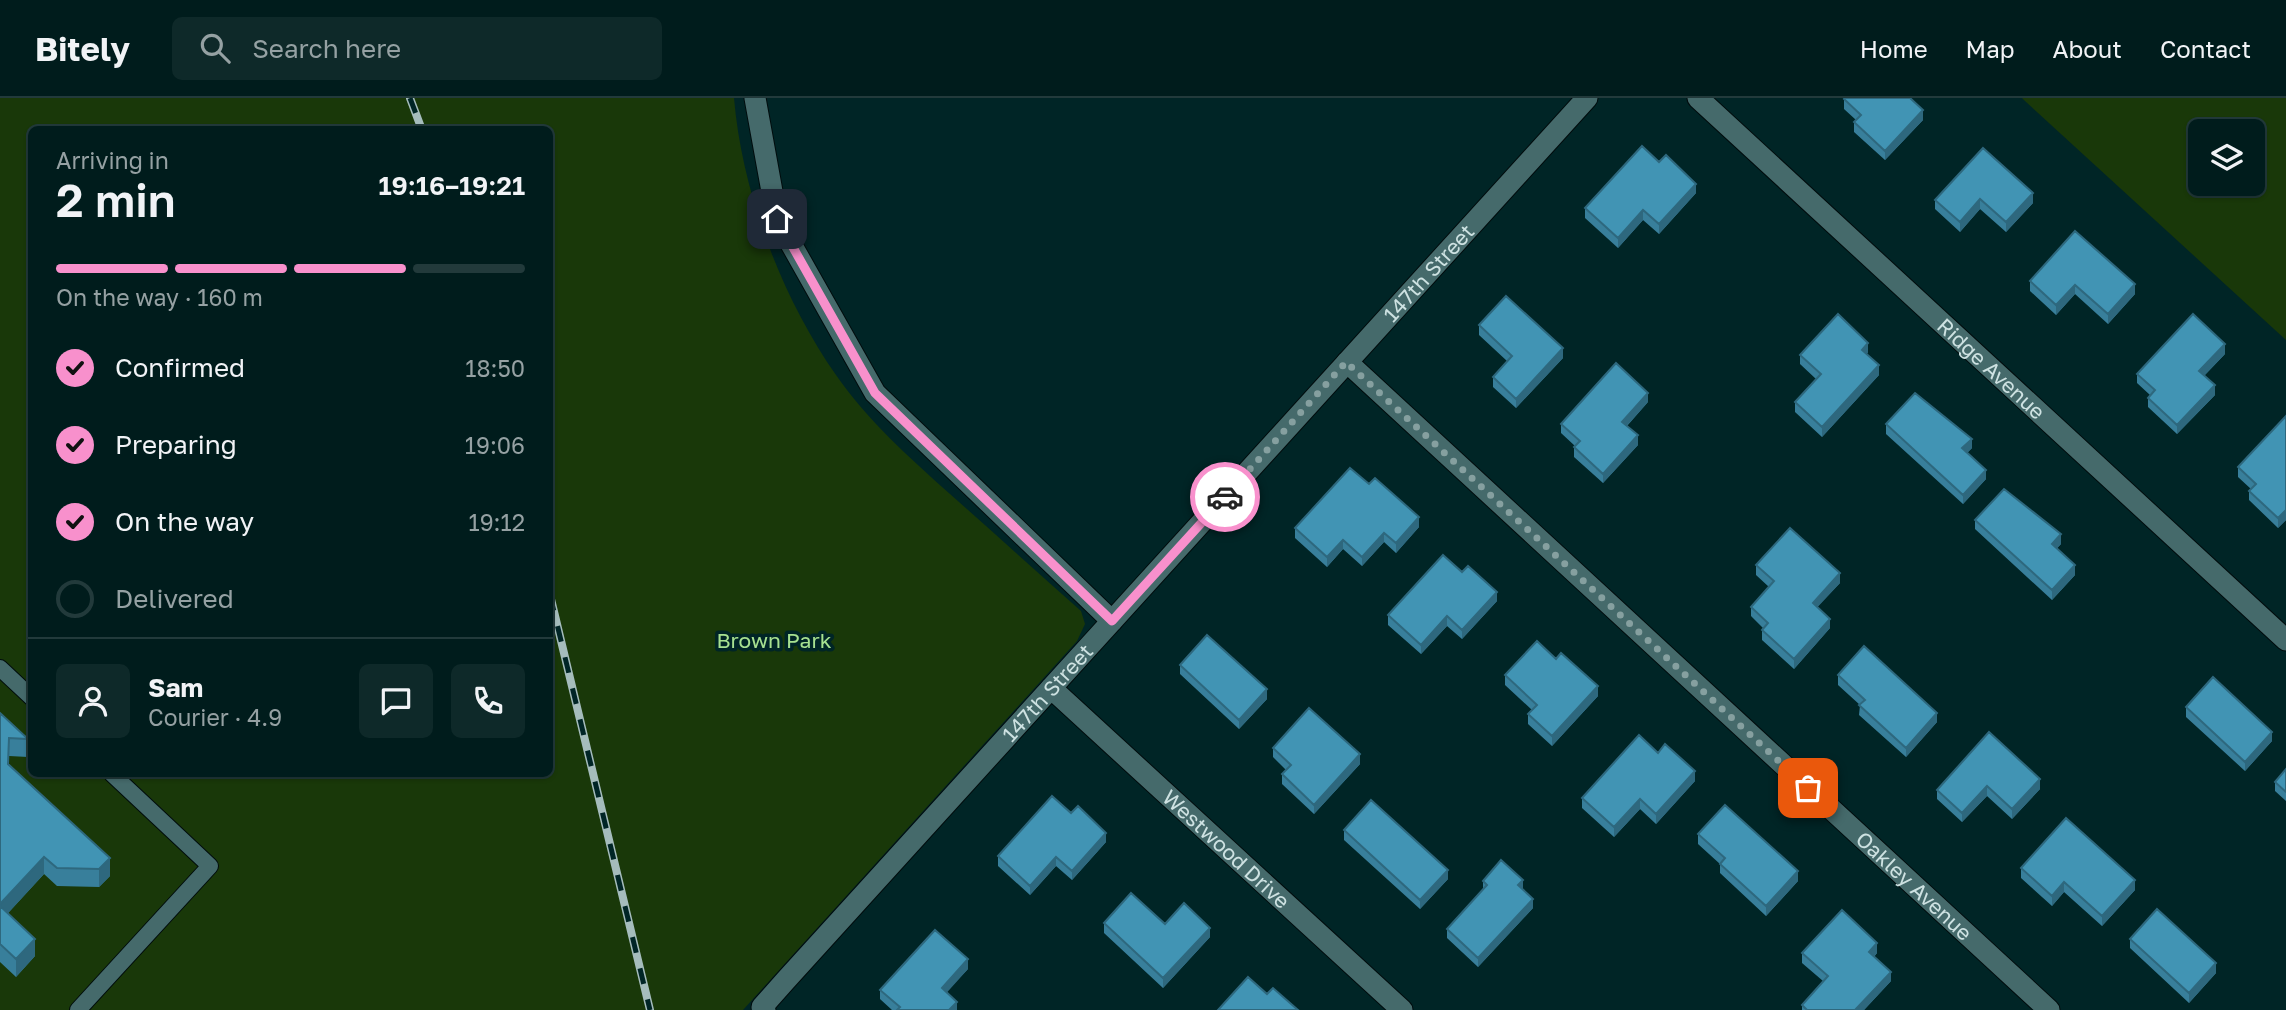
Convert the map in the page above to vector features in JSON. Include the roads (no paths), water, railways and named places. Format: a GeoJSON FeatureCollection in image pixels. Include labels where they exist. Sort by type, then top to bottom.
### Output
{"type":"FeatureCollection","features":[{"type":"Feature","properties":{"kind":"street"},"geometry":{"type":"LineString","coordinates":[[755,98],[777,219],[875,393],[1112,621]]}},
{"type":"Feature","properties":{"kind":"street","name":"147th Street"},"geometry":{"type":"LineString","coordinates":[[763,1009],[1587,98]]}},
{"type":"Feature","properties":{"kind":"street","name":"Ridge Avenue"},"geometry":{"type":"LineString","coordinates":[[1698,98],[2286,640]]}},
{"type":"Feature","properties":{"kind":"street","name":"Oakley Avenue"},"geometry":{"type":"LineString","coordinates":[[1346,362],[2049,1010]]}},
{"type":"Feature","properties":{"kind":"street","name":"Westwood Drive"},"geometry":{"type":"LineString","coordinates":[[1051,688],[1402,1010]]}},
{"type":"Feature","properties":{"kind":"lane"},"geometry":{"type":"LineString","coordinates":[[0,668],[28,694]]}},
{"type":"Feature","properties":{"kind":"lane"},"geometry":{"type":"LineString","coordinates":[[78,1010],[210,866],[115,777]]}},
{"type":"Feature","properties":{"kind":"railway"},"geometry":{"type":"LineString","coordinates":[[410,98],[420,126]]}},
{"type":"Feature","properties":{"kind":"railway"},"geometry":{"type":"LineString","coordinates":[[553,607],[650,1010]]}},
{"type":"Feature","properties":{"kind":"park label","name":"Brown Park"},"geometry":{"type":"Point","coordinates":[774,640]}}]}
